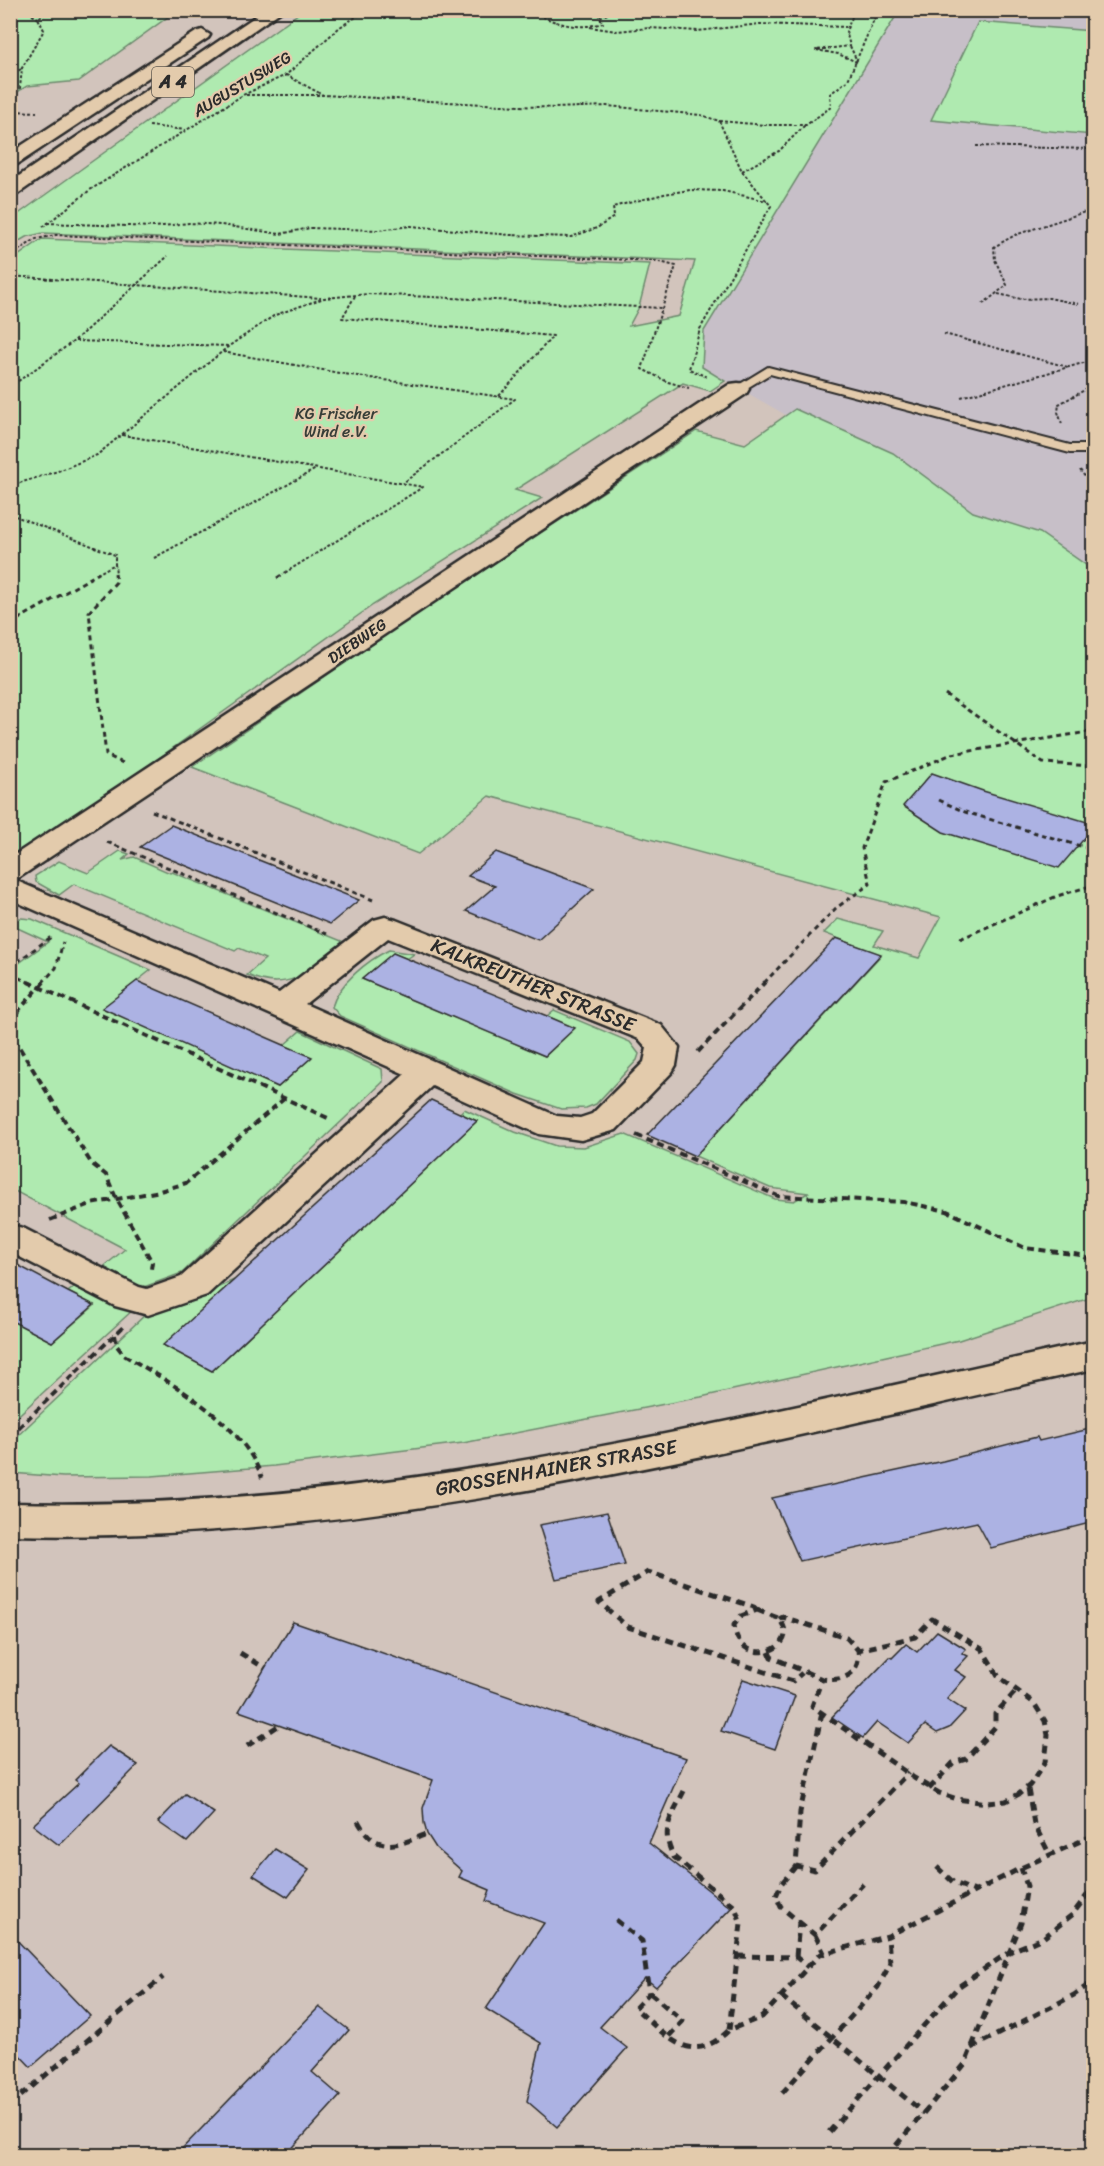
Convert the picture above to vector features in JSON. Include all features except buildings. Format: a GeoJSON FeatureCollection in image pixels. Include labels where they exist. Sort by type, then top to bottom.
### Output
{"type":"FeatureCollection","features":[{"type":"Feature","properties":{"kind":"main road","name":"A 4"},"geometry":{"type":"LineString","coordinates":[[10,191],[276,10]]}},
{"type":"Feature","properties":{"kind":"main road","name":"A 4"},"geometry":{"type":"LineString","coordinates":[[10,161],[217,24]]}},
{"type":"Feature","properties":{"kind":"main road","name":"DIEBWEG"},"geometry":{"type":"LineString","coordinates":[[10,871],[726,401]]}},
{"type":"Feature","properties":{"kind":"main road"},"geometry":{"type":"LineString","coordinates":[[10,888],[73,922],[282,1006],[551,1126],[581,1128],[604,1122],[660,1065]]}},
{"type":"Feature","properties":{"kind":"main road","name":"KALKREUTHER STRASSE"},"geometry":{"type":"LineString","coordinates":[[385,926],[650,1032],[663,1047],[660,1065]]}},
{"type":"Feature","properties":{"kind":"main road"},"geometry":{"type":"LineString","coordinates":[[282,1006],[385,926]]}},
{"type":"Feature","properties":{"kind":"main road"},"geometry":{"type":"LineString","coordinates":[[16,1240],[128,1297],[148,1302],[194,1286],[427,1072]]}},
{"type":"Feature","properties":{"kind":"main road","name":"GROSSENHAINER STRASSE"},"geometry":{"type":"LineString","coordinates":[[10,1519],[132,1520],[265,1511],[437,1491],[664,1449],[1094,1354]]}},
{"type":"Feature","properties":{"kind":"lane"},"geometry":{"type":"LineString","coordinates":[[726,401],[768,370],[1070,449],[1094,449]]}},
{"type":"Feature","properties":{"kind":"path"},"geometry":{"type":"LineString","coordinates":[[10,93],[20,88],[22,68],[44,30],[38,18],[32,15],[32,10]]}},
{"type":"Feature","properties":{"kind":"path"},"geometry":{"type":"LineString","coordinates":[[38,18],[51,10]]}},
{"type":"Feature","properties":{"kind":"path","name":"AUGUSTUSWEG"},"geometry":{"type":"LineString","coordinates":[[148,126],[187,130],[243,95],[286,75],[340,27],[367,10]]}},
{"type":"Feature","properties":{"kind":"path"},"geometry":{"type":"LineString","coordinates":[[529,10],[556,24],[570,28],[590,27],[616,31],[650,28],[698,31],[760,24],[846,27]]}},
{"type":"Feature","properties":{"kind":"path"},"geometry":{"type":"LineString","coordinates":[[590,27],[603,23],[596,10]]}},
{"type":"Feature","properties":{"kind":"path"},"geometry":{"type":"LineString","coordinates":[[600,17],[618,10]]}},
{"type":"Feature","properties":{"kind":"path"},"geometry":{"type":"LineString","coordinates":[[742,171],[779,151],[806,125],[831,107],[830,94],[848,80],[857,62],[878,12],[853,15],[846,27],[845,37],[857,62]]}},
{"type":"Feature","properties":{"kind":"path"},"geometry":{"type":"LineString","coordinates":[[850,46],[816,50],[838,54],[857,62]]}},
{"type":"Feature","properties":{"kind":"path"},"geometry":{"type":"LineString","coordinates":[[10,76],[22,68]]}},
{"type":"Feature","properties":{"kind":"path"},"geometry":{"type":"LineString","coordinates":[[286,75],[323,95]]}},
{"type":"Feature","properties":{"kind":"path"},"geometry":{"type":"LineString","coordinates":[[243,95],[323,95],[555,108],[607,106],[701,115],[719,121],[765,125],[806,125]]}},
{"type":"Feature","properties":{"kind":"path"},"geometry":{"type":"LineString","coordinates":[[10,111],[41,113]]}},
{"type":"Feature","properties":{"kind":"path"},"geometry":{"type":"LineString","coordinates":[[719,121],[742,171],[771,206],[700,329],[689,369],[726,401]]}},
{"type":"Feature","properties":{"kind":"path"},"geometry":{"type":"LineString","coordinates":[[43,227],[90,190],[187,130]]}},
{"type":"Feature","properties":{"kind":"path"},"geometry":{"type":"LineString","coordinates":[[976,146],[1094,149]]}},
{"type":"Feature","properties":{"kind":"path"},"geometry":{"type":"LineString","coordinates":[[47,223],[154,226],[189,223],[221,225],[280,234],[310,228],[378,230],[411,226],[510,235],[571,237],[597,228],[614,217],[613,207],[659,193],[688,189],[719,190],[767,201]]}},
{"type":"Feature","properties":{"kind":"path"},"geometry":{"type":"LineString","coordinates":[[982,304],[1007,285],[1004,274],[995,260],[994,247],[1014,235],[1064,221],[1094,209]]}},
{"type":"Feature","properties":{"kind":"path"},"geometry":{"type":"LineString","coordinates":[[10,256],[26,246],[29,240],[56,235],[655,261],[676,266],[642,369],[668,382],[726,401]]}},
{"type":"Feature","properties":{"kind":"path"},"geometry":{"type":"LineString","coordinates":[[10,387],[74,341],[168,256]]}},
{"type":"Feature","properties":{"kind":"path"},"geometry":{"type":"LineString","coordinates":[[10,276],[324,298],[355,295],[662,308]]}},
{"type":"Feature","properties":{"kind":"path"},"geometry":{"type":"LineString","coordinates":[[997,293],[1021,299],[1049,298],[1078,304]]}},
{"type":"Feature","properties":{"kind":"path"},"geometry":{"type":"LineString","coordinates":[[355,295],[342,318],[553,336],[499,397]]}},
{"type":"Feature","properties":{"kind":"path"},"geometry":{"type":"LineString","coordinates":[[10,486],[97,455],[229,346],[274,315],[324,298]]}},
{"type":"Feature","properties":{"kind":"path"},"geometry":{"type":"LineString","coordinates":[[944,334],[983,343],[1022,358],[1072,367]]}},
{"type":"Feature","properties":{"kind":"path"},"geometry":{"type":"LineString","coordinates":[[74,341],[229,346]]}},
{"type":"Feature","properties":{"kind":"path"},"geometry":{"type":"LineString","coordinates":[[222,352],[515,399],[403,484]]}},
{"type":"Feature","properties":{"kind":"path"},"geometry":{"type":"LineString","coordinates":[[920,408],[1094,360]]}},
{"type":"Feature","properties":{"kind":"path"},"geometry":{"type":"LineString","coordinates":[[1070,449],[1058,412],[1059,404],[1094,385]]}},
{"type":"Feature","properties":{"kind":"path"},"geometry":{"type":"LineString","coordinates":[[121,435],[423,487],[277,578]]}},
{"type":"Feature","properties":{"kind":"path"},"geometry":{"type":"LineString","coordinates":[[153,558],[316,469]]}},
{"type":"Feature","properties":{"kind":"path"},"geometry":{"type":"LineString","coordinates":[[10,514],[115,555],[116,582],[89,612],[106,755],[153,777]]}},
{"type":"Feature","properties":{"kind":"path"},"geometry":{"type":"LineString","coordinates":[[10,624],[116,564]]}},
{"type":"Feature","properties":{"kind":"path"},"geometry":{"type":"LineString","coordinates":[[945,694],[1043,763],[1094,766]]}},
{"type":"Feature","properties":{"kind":"path"},"geometry":{"type":"LineString","coordinates":[[660,1065],[684,1065],[836,908],[870,884],[862,848],[886,782],[952,754],[1094,731]]}},
{"type":"Feature","properties":{"kind":"path"},"geometry":{"type":"LineString","coordinates":[[121,798],[401,911],[385,926]]}},
{"type":"Feature","properties":{"kind":"path"},"geometry":{"type":"LineString","coordinates":[[939,800],[964,812],[1094,850]]}},
{"type":"Feature","properties":{"kind":"path"},"geometry":{"type":"LineString","coordinates":[[75,829],[358,947]]}},
{"type":"Feature","properties":{"kind":"path"},"geometry":{"type":"LineString","coordinates":[[960,939],[1057,896],[1094,885]]}},
{"type":"Feature","properties":{"kind":"path"},"geometry":{"type":"LineString","coordinates":[[10,966],[73,922]]}},
{"type":"Feature","properties":{"kind":"path"},"geometry":{"type":"LineString","coordinates":[[10,1436],[148,1302],[152,1262],[116,1198],[106,1175],[92,1163],[11,1034],[12,1018],[56,968],[73,922]]}},
{"type":"Feature","properties":{"kind":"path"},"geometry":{"type":"LineString","coordinates":[[10,975],[361,1133]]}},
{"type":"Feature","properties":{"kind":"path"},"geometry":{"type":"LineString","coordinates":[[16,1240],[75,1208],[116,1198],[167,1191],[186,1184],[285,1098]]}},
{"type":"Feature","properties":{"kind":"path"},"geometry":{"type":"LineString","coordinates":[[604,1122],[778,1196],[904,1202],[947,1211],[1025,1248],[1081,1255],[1094,1262]]}},
{"type":"Feature","properties":{"kind":"path"},"geometry":{"type":"LineString","coordinates":[[114,1335],[117,1346],[124,1355],[185,1391],[222,1422],[248,1450],[261,1468],[265,1511]]}},
{"type":"Feature","properties":{"kind":"path"},"geometry":{"type":"LineString","coordinates":[[757,1610],[741,1616],[736,1621],[733,1628],[734,1635],[738,1642],[752,1652],[769,1652],[782,1644],[786,1631],[773,1614],[648,1572],[598,1602],[628,1627],[793,1681],[802,1673]]}},
{"type":"Feature","properties":{"kind":"path"},"geometry":{"type":"LineString","coordinates":[[769,1652],[771,1657],[787,1662],[802,1673],[822,1679],[841,1680],[855,1672],[860,1665],[858,1650],[846,1637],[783,1617],[779,1619]]}},
{"type":"Feature","properties":{"kind":"path"},"geometry":{"type":"LineString","coordinates":[[822,1679],[812,1706],[929,1789],[955,1799],[990,1803],[1004,1802],[1028,1789],[1044,1765],[1048,1749],[1047,1733],[1037,1706],[1000,1677],[985,1652],[932,1619],[915,1637],[858,1650]]}},
{"type":"Feature","properties":{"kind":"path"},"geometry":{"type":"LineString","coordinates":[[240,1653],[265,1668]]}},
{"type":"Feature","properties":{"kind":"path"},"geometry":{"type":"LineString","coordinates":[[929,1789],[952,1763],[966,1759],[995,1727],[995,1714],[1018,1689]]}},
{"type":"Feature","properties":{"kind":"path"},"geometry":{"type":"LineString","coordinates":[[822,1713],[800,1812],[796,1866],[776,1888],[775,1897],[778,1906],[815,1935],[824,1953]]}},
{"type":"Feature","properties":{"kind":"path"},"geometry":{"type":"LineString","coordinates":[[246,1746],[278,1726]]}},
{"type":"Feature","properties":{"kind":"path"},"geometry":{"type":"LineString","coordinates":[[796,1866],[815,1869],[908,1773]]}},
{"type":"Feature","properties":{"kind":"path"},"geometry":{"type":"LineString","coordinates":[[1028,1789],[1031,1819],[1038,1838],[1050,1855]]}},
{"type":"Feature","properties":{"kind":"path"},"geometry":{"type":"LineString","coordinates":[[684,1791],[664,1834],[667,1846],[674,1857],[735,1907],[741,1923],[729,2030]]}},
{"type":"Feature","properties":{"kind":"path"},"geometry":{"type":"LineString","coordinates":[[358,1821],[363,1834],[378,1843],[398,1846],[427,1834]]}},
{"type":"Feature","properties":{"kind":"path"},"geometry":{"type":"LineString","coordinates":[[650,1993],[635,2008],[668,2037],[691,2049],[718,2041],[729,2030],[762,2017],[824,1953],[888,1936],[1021,1868],[1094,1835]]}},
{"type":"Feature","properties":{"kind":"path"},"geometry":{"type":"LineString","coordinates":[[937,1867],[946,1879],[960,1888],[976,1891]]}},
{"type":"Feature","properties":{"kind":"path"},"geometry":{"type":"LineString","coordinates":[[887,2156],[965,2064],[1021,1923],[1027,1886],[1021,1868]]}},
{"type":"Feature","properties":{"kind":"path"},"geometry":{"type":"LineString","coordinates":[[815,1935],[863,1884]]}},
{"type":"Feature","properties":{"kind":"path"},"geometry":{"type":"LineString","coordinates":[[829,2133],[958,1987],[1009,1952],[1050,1932],[1072,1915],[1091,1890]]}},
{"type":"Feature","properties":{"kind":"path"},"geometry":{"type":"LineString","coordinates":[[616,1920],[642,1941],[650,1993],[683,2020],[668,2037]]}},
{"type":"Feature","properties":{"kind":"path"},"geometry":{"type":"LineString","coordinates":[[796,1957],[799,1922]]}},
{"type":"Feature","properties":{"kind":"path"},"geometry":{"type":"LineString","coordinates":[[783,2093],[878,1987],[890,1964],[888,1936]]}},
{"type":"Feature","properties":{"kind":"path"},"geometry":{"type":"LineString","coordinates":[[738,1956],[796,1957],[808,1967]]}},
{"type":"Feature","properties":{"kind":"path"},"geometry":{"type":"LineString","coordinates":[[10,2104],[163,1977]]}},
{"type":"Feature","properties":{"kind":"path"},"geometry":{"type":"LineString","coordinates":[[971,2048],[1074,1995],[1094,1980]]}},
{"type":"Feature","properties":{"kind":"path"},"geometry":{"type":"LineString","coordinates":[[781,1996],[924,2113]]}},
{"type":"Feature","properties":{"kind":"shaded area"},"geometry":{"type":"Polygon","coordinates":[[[1071,10],[1093,12],[1093,591],[702,367],[704,331],[899,11],[1071,10]]]}},
{"type":"Feature","properties":{"kind":"green space"},"geometry":{"type":"Polygon","coordinates":[[[11,10],[176,11],[79,81],[27,86],[11,96],[11,10]]]}},
{"type":"Feature","properties":{"kind":"green space","name":"KG Frischer Wind e.V."},"geometry":{"type":"Polygon","coordinates":[[[302,11],[899,11],[704,331],[702,367],[725,381],[710,391],[683,383],[515,490],[542,498],[373,605],[11,860],[11,261],[42,239],[650,264],[639,307],[629,326],[679,316],[695,261],[43,233],[26,237],[11,246],[10,220],[302,11]]]}},
{"type":"Feature","properties":{"kind":"green space"},"geometry":{"type":"Polygon","coordinates":[[[978,22],[1093,31],[1093,135],[931,120],[978,22]]]}},
{"type":"Feature","properties":{"kind":"green space"},"geometry":{"type":"Polygon","coordinates":[[[795,409],[893,453],[973,512],[1040,533],[1093,570],[1093,1297],[959,1340],[701,1397],[463,1443],[274,1466],[152,1476],[63,1477],[11,1473],[11,1442],[145,1315],[182,1304],[234,1280],[164,1345],[212,1371],[477,1121],[460,1113],[464,1109],[515,1132],[556,1146],[584,1147],[624,1134],[775,1199],[794,1201],[808,1193],[770,1188],[695,1156],[881,955],[824,933],[838,919],[883,931],[874,945],[919,958],[941,917],[489,796],[418,854],[192,767],[408,620],[696,431],[745,444],[795,409]]]}},
{"type":"Feature","properties":{"kind":"green space"},"geometry":{"type":"Polygon","coordinates":[[[120,851],[129,854],[122,860],[134,857],[344,942],[311,970],[300,976],[276,982],[262,980],[247,975],[265,959],[239,948],[235,951],[74,884],[59,895],[36,882],[35,876],[59,861],[88,873],[120,851]]]}},
{"type":"Feature","properties":{"kind":"green space"},"geometry":{"type":"Polygon","coordinates":[[[11,919],[32,919],[151,970],[103,1008],[278,1087],[311,1058],[284,1045],[300,1031],[382,1069],[383,1082],[182,1273],[144,1287],[128,1289],[95,1274],[125,1249],[11,1191],[11,969],[48,942],[11,925],[11,919]]]}},
{"type":"Feature","properties":{"kind":"green space"},"geometry":{"type":"Polygon","coordinates":[[[389,950],[414,954],[407,959],[393,953],[362,979],[545,1056],[574,1028],[547,1016],[554,1010],[630,1042],[639,1054],[637,1060],[596,1104],[586,1108],[561,1109],[517,1094],[340,1016],[332,1007],[340,990],[363,966],[389,950]]]}},
{"type":"Feature","properties":{"kind":"green space"},"geometry":{"type":"Polygon","coordinates":[[[81,1282],[134,1309],[11,1422],[11,1320],[52,1342],[94,1306],[68,1292],[81,1282]]]}}]}
